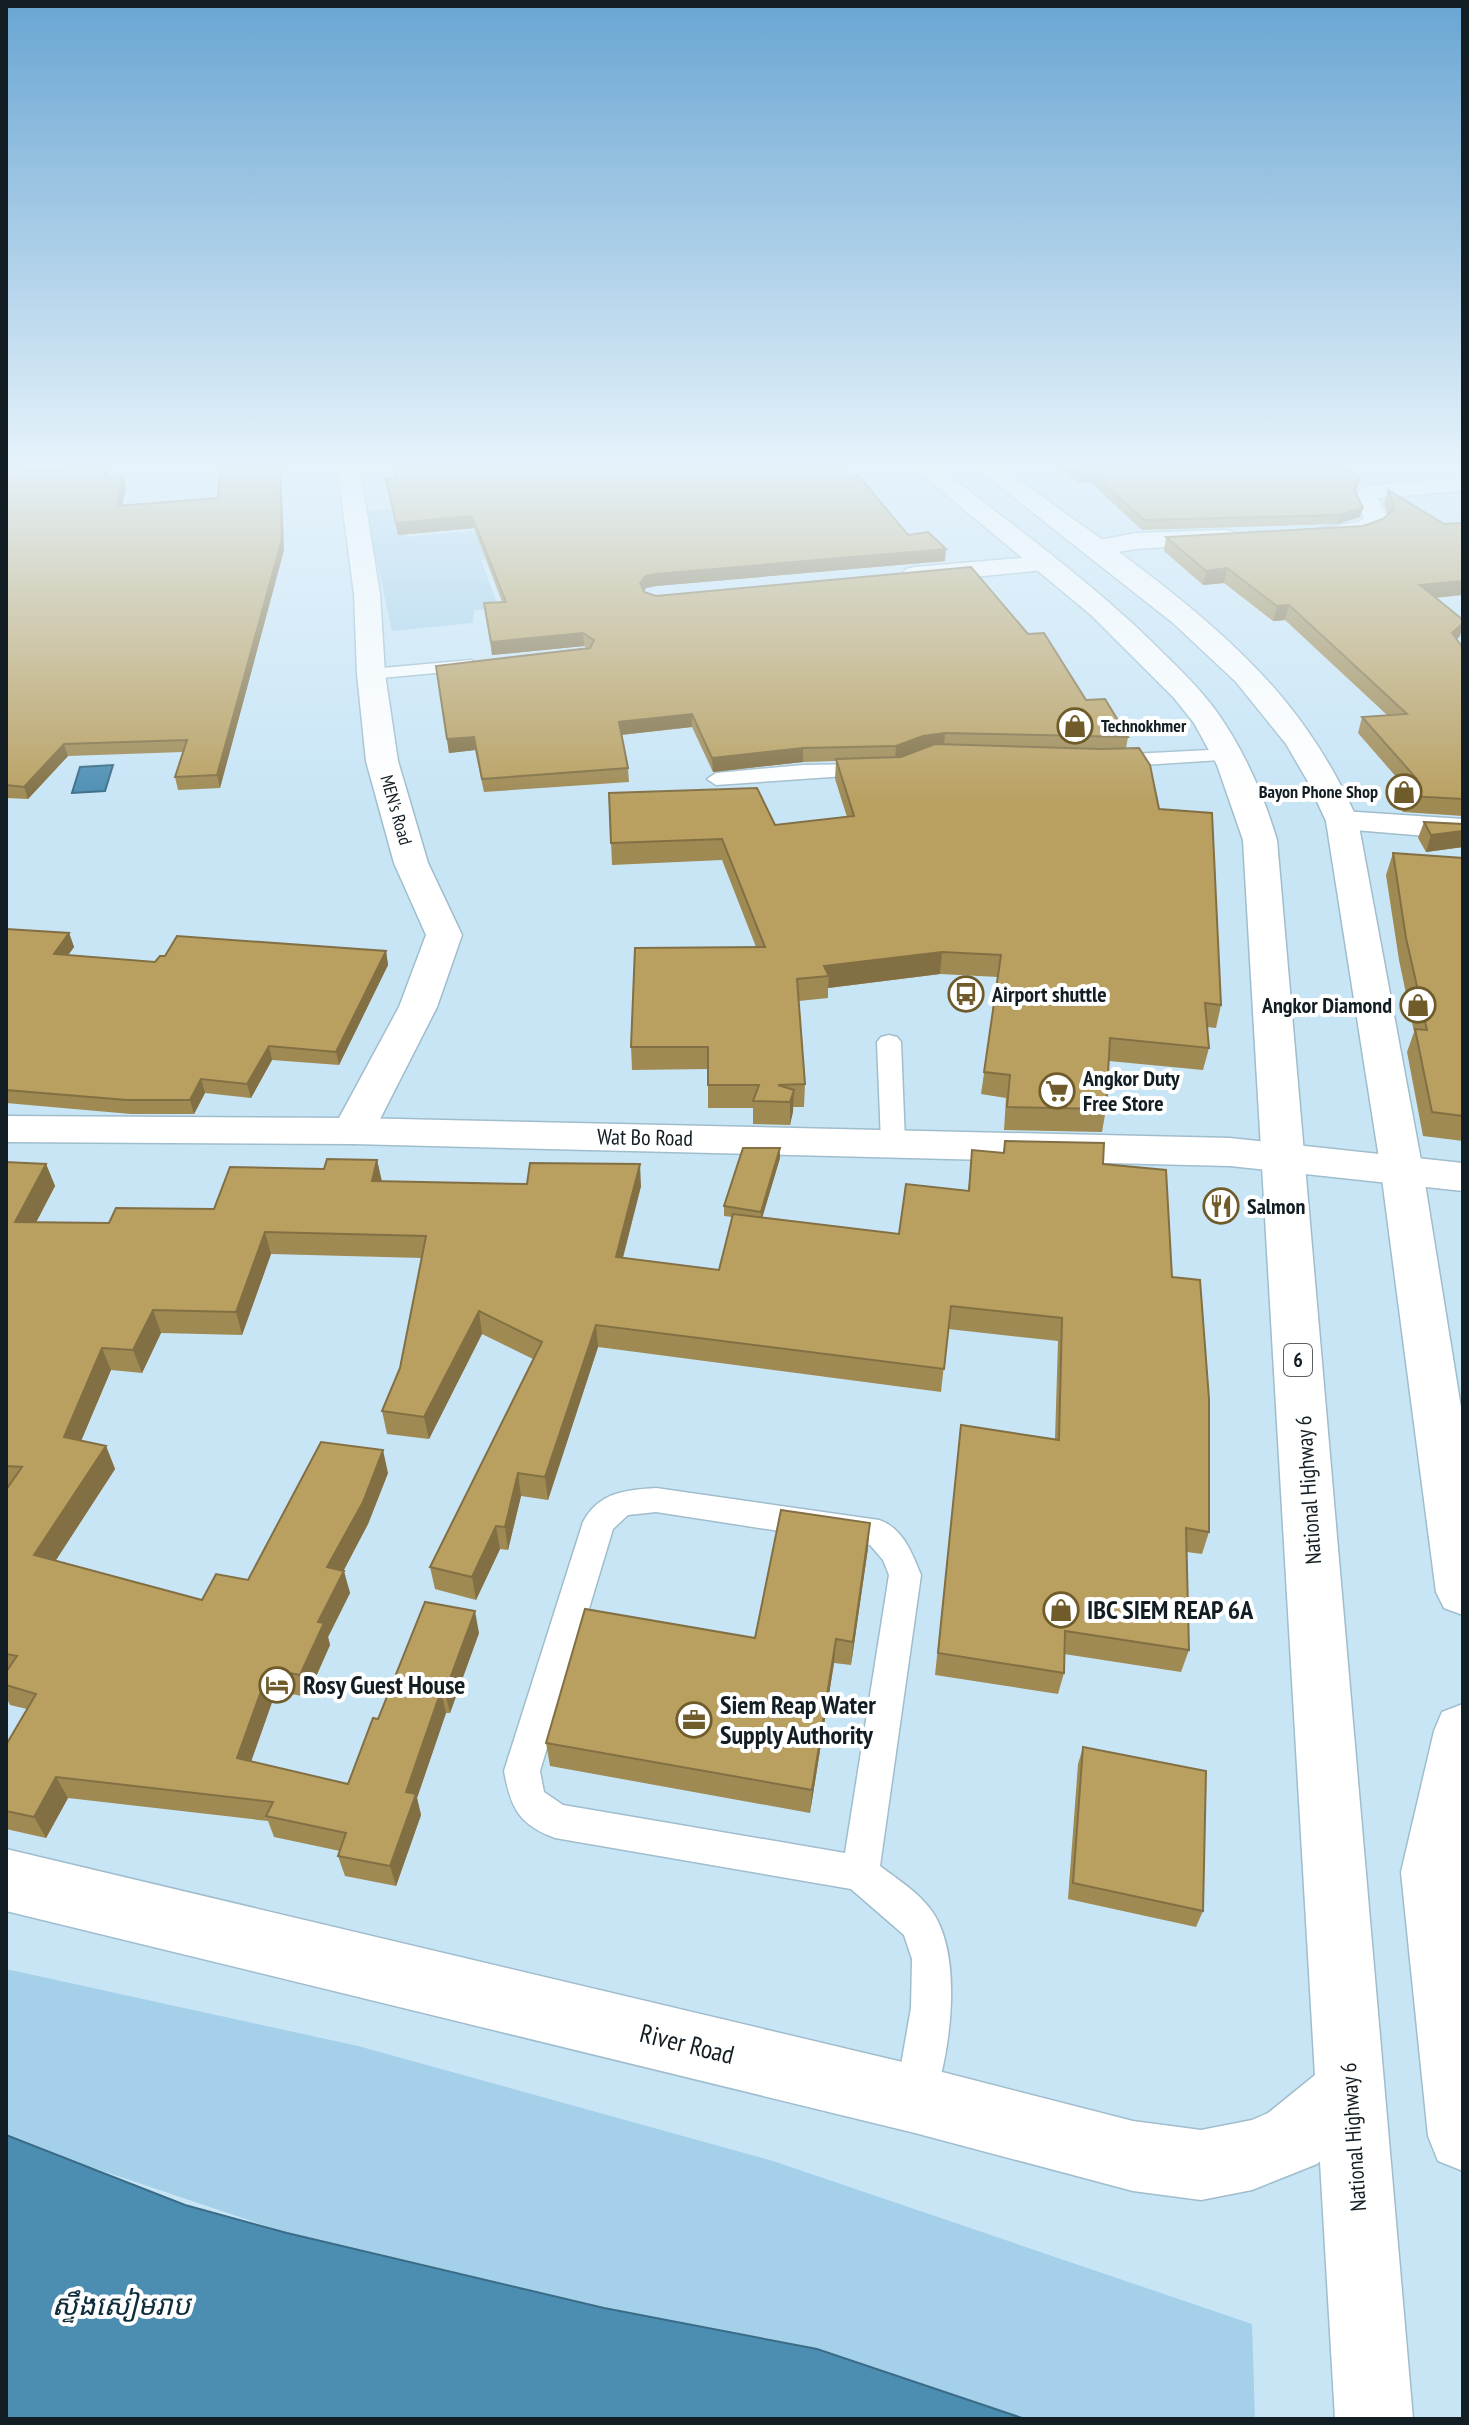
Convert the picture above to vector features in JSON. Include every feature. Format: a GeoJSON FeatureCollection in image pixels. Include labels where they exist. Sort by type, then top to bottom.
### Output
{"type":"FeatureCollection","features":[{"type":"Feature","properties":{"kind":"main road","name":"MEN's Road"},"geometry":{"type":"LineString","coordinates":[[353,1131],[418,1007],[444,935],[411,863],[382,761],[371,674],[364,576]]}},
{"type":"Feature","properties":{"kind":"main road"},"geometry":{"type":"LineString","coordinates":[[884,578],[905,576]]}},
{"type":"Feature","properties":{"kind":"main road","name":"National Highway 6"},"geometry":{"type":"LineString","coordinates":[[1059,576],[1100,609],[1175,682],[1207,720],[1229,755],[1246,792],[1260,840],[1373,2409]]}},
{"type":"Feature","properties":{"kind":"main road"},"geometry":{"type":"LineString","coordinates":[[1130,576],[1204,633],[1246,673],[1285,717],[1310,754],[1342,821],[1402,1171],[1463,1592]]}},
{"type":"Feature","properties":{"kind":"main road"},"geometry":{"type":"LineString","coordinates":[[1342,821],[1463,829]]}},
{"type":"Feature","properties":{"kind":"main road","name":"Wat Bo Road"},"geometry":{"type":"LineString","coordinates":[[6,1129],[353,1131],[1230,1152],[1463,1177]]}},
{"type":"Feature","properties":{"kind":"main road"},"geometry":{"type":"LineString","coordinates":[[1463,1731],[1432,1872],[1463,2136]]}},
{"type":"Feature","properties":{"kind":"main road","name":"River Road"},"geometry":{"type":"LineString","coordinates":[[6,1880],[915,2099],[1133,2156],[1201,2165],[1252,2155],[1292,2139],[1350,2090]]}},
{"type":"Feature","properties":{"kind":"lane"},"geometry":{"type":"LineString","coordinates":[[371,674],[493,663]]}},
{"type":"Feature","properties":{"kind":"lane"},"geometry":{"type":"LineString","coordinates":[[1098,761],[1229,755]]}},
{"type":"Feature","properties":{"kind":"lane"},"geometry":{"type":"LineString","coordinates":[[716,779],[818,770],[885,769]]}},
{"type":"Feature","properties":{"kind":"lane"},"geometry":{"type":"LineString","coordinates":[[889,1042],[893,1142]]}},
{"type":"Feature","properties":{"kind":"lane"},"geometry":{"type":"LineString","coordinates":[[860,1873],[905,1575],[896,1553],[879,1533],[656,1500],[621,1503],[599,1522],[522,1771],[528,1801],[555,1821],[860,1873],[919,1924],[932,1959],[926,2035],[915,2099]]}},
{"type":"Feature","properties":{"kind":"shaded area"},"geometry":{"type":"Polygon","coordinates":[[[380,576],[487,576],[499,609],[474,610],[473,623],[392,631],[380,576]]]}},
{"type":"Feature","properties":{"kind":"shaded area"},"geometry":{"type":"Polygon","coordinates":[[[6,1969],[358,2046],[773,2161],[1252,2324],[1255,2419],[1025,2419],[817,2349],[604,2308],[287,2233],[70,2160],[6,2135],[6,1969]]]}},
{"type":"Feature","properties":{"kind":"water"},"geometry":{"type":"Polygon","coordinates":[[[113,765],[105,791],[72,793],[80,767],[113,765]]]}},
{"type":"Feature","properties":{"kind":"water","name":"ស្ទឹងសៀមរាប"},"geometry":{"type":"Polygon","coordinates":[[[6,2135],[185,2205],[287,2233],[604,2308],[817,2349],[1025,2419],[6,2419],[6,2135]]]}},
{"type":"Feature","properties":{"kind":"building"},"geometry":{"type":"Polygon","coordinates":[[[6,576],[272,576],[217,775],[175,777],[187,740],[64,744],[24,787],[6,785],[6,576]]]}},
{"type":"Feature","properties":{"kind":"building"},"geometry":{"type":"Polygon","coordinates":[[[496,576],[646,576],[640,583],[644,592],[656,596],[871,576],[979,576],[1028,634],[1044,633],[1086,700],[1105,699],[1128,737],[945,733],[923,736],[896,746],[803,748],[712,758],[692,714],[619,722],[628,768],[482,779],[474,737],[447,739],[436,666],[590,648],[594,640],[583,633],[491,642],[484,603],[506,602],[496,576]]]}},
{"type":"Feature","properties":{"kind":"building"},"geometry":{"type":"Polygon","coordinates":[[[1238,576],[1463,576],[1463,581],[1420,585],[1463,620],[1452,633],[1463,648],[1463,799],[1408,796],[1398,778],[1416,778],[1362,717],[1407,714],[1289,605],[1277,606],[1238,576]]]}},
{"type":"Feature","properties":{"kind":"building"},"geometry":{"type":"Polygon","coordinates":[[[935,744],[1139,748],[1150,765],[1159,809],[1212,813],[1221,1005],[1205,1003],[1209,1048],[1110,1038],[1106,1109],[1007,1107],[1010,1075],[984,1072],[1001,955],[942,952],[824,966],[829,976],[797,979],[805,1084],[778,1085],[794,1090],[790,1102],[753,1101],[759,1085],[708,1085],[708,1047],[631,1047],[635,948],[765,947],[722,839],[611,843],[609,793],[757,788],[775,825],[854,816],[836,759],[901,757],[935,744]]]}},
{"type":"Feature","properties":{"kind":"building"},"geometry":{"type":"Polygon","coordinates":[[[1424,822],[1463,824],[1463,831],[1431,835],[1424,822]]]}},
{"type":"Feature","properties":{"kind":"building"},"geometry":{"type":"Polygon","coordinates":[[[1393,853],[1463,858],[1463,1116],[1432,1112],[1415,1029],[1427,1030],[1406,938],[1393,853]]]}},
{"type":"Feature","properties":{"kind":"building"},"geometry":{"type":"Polygon","coordinates":[[[6,929],[69,933],[54,954],[155,962],[160,956],[165,956],[177,936],[386,951],[336,1052],[269,1046],[247,1084],[201,1079],[190,1100],[127,1100],[6,1090],[6,929]]]}},
{"type":"Feature","properties":{"kind":"building"},"geometry":{"type":"Polygon","coordinates":[[[1005,1141],[1104,1143],[1103,1164],[1166,1170],[1172,1277],[1200,1280],[1209,1399],[1209,1532],[1186,1528],[1189,1650],[1065,1631],[1064,1673],[938,1653],[961,1425],[1059,1440],[1062,1318],[951,1306],[944,1369],[596,1325],[545,1477],[518,1473],[505,1527],[496,1526],[472,1577],[430,1567],[542,1342],[479,1311],[424,1417],[382,1411],[400,1368],[426,1236],[265,1232],[236,1312],[153,1310],[133,1350],[102,1348],[64,1437],[106,1446],[34,1555],[202,1600],[216,1574],[248,1580],[321,1442],[383,1450],[363,1502],[327,1567],[344,1571],[318,1622],[324,1623],[300,1675],[269,1669],[237,1758],[348,1784],[373,1718],[378,1719],[425,1602],[475,1611],[445,1692],[441,1691],[406,1792],[416,1794],[390,1866],[338,1856],[346,1833],[266,1816],[273,1802],[56,1777],[34,1817],[6,1811],[6,1745],[36,1694],[6,1685],[6,1672],[17,1656],[6,1654],[6,1490],[22,1467],[6,1466],[6,1162],[46,1164],[15,1222],[109,1223],[116,1208],[214,1209],[230,1167],[324,1169],[327,1159],[377,1160],[372,1181],[527,1184],[530,1163],[640,1164],[616,1257],[719,1270],[733,1214],[899,1234],[906,1184],[969,1191],[972,1150],[1004,1153],[1005,1141]]]}},
{"type":"Feature","properties":{"kind":"building"},"geometry":{"type":"Polygon","coordinates":[[[743,1148],[780,1148],[761,1212],[724,1206],[743,1148]]]}},
{"type":"Feature","properties":{"kind":"building","name":"Siem Reap Water Supply Authority"},"geometry":{"type":"Polygon","coordinates":[[[781,1510],[870,1523],[853,1642],[836,1639],[812,1790],[546,1743],[585,1609],[755,1638],[781,1510]]]}},
{"type":"Feature","properties":{"kind":"building"},"geometry":{"type":"Polygon","coordinates":[[[1083,1747],[1206,1771],[1203,1911],[1073,1883],[1083,1747]]]}},
{"type":"Feature","properties":{"kind":"place","name":"Technokhmer"},"geometry":{"type":"Point","coordinates":[1075,726]}},
{"type":"Feature","properties":{"kind":"place","name":"Bayon Phone Shop"},"geometry":{"type":"Point","coordinates":[1404,792]}},
{"type":"Feature","properties":{"kind":"place","name":"Airport shuttle"},"geometry":{"type":"Point","coordinates":[966,994]}},
{"type":"Feature","properties":{"kind":"place","name":"Angkor Diamond"},"geometry":{"type":"Point","coordinates":[1418,1005]}},
{"type":"Feature","properties":{"kind":"place","name":"Angkor Duty Free Store"},"geometry":{"type":"Point","coordinates":[1057,1091]}},
{"type":"Feature","properties":{"kind":"place","name":"Salmon"},"geometry":{"type":"Point","coordinates":[1221,1206]}},
{"type":"Feature","properties":{"kind":"place","name":"IBC SIEM REAP 6A"},"geometry":{"type":"Point","coordinates":[1061,1610]}},
{"type":"Feature","properties":{"kind":"place","name":"Rosy Guest House"},"geometry":{"type":"Point","coordinates":[277,1685]}},
{"type":"Feature","properties":{"kind":"place","name":"Siem Reap Water Supply Authority"},"geometry":{"type":"Point","coordinates":[694,1720]}}]}
